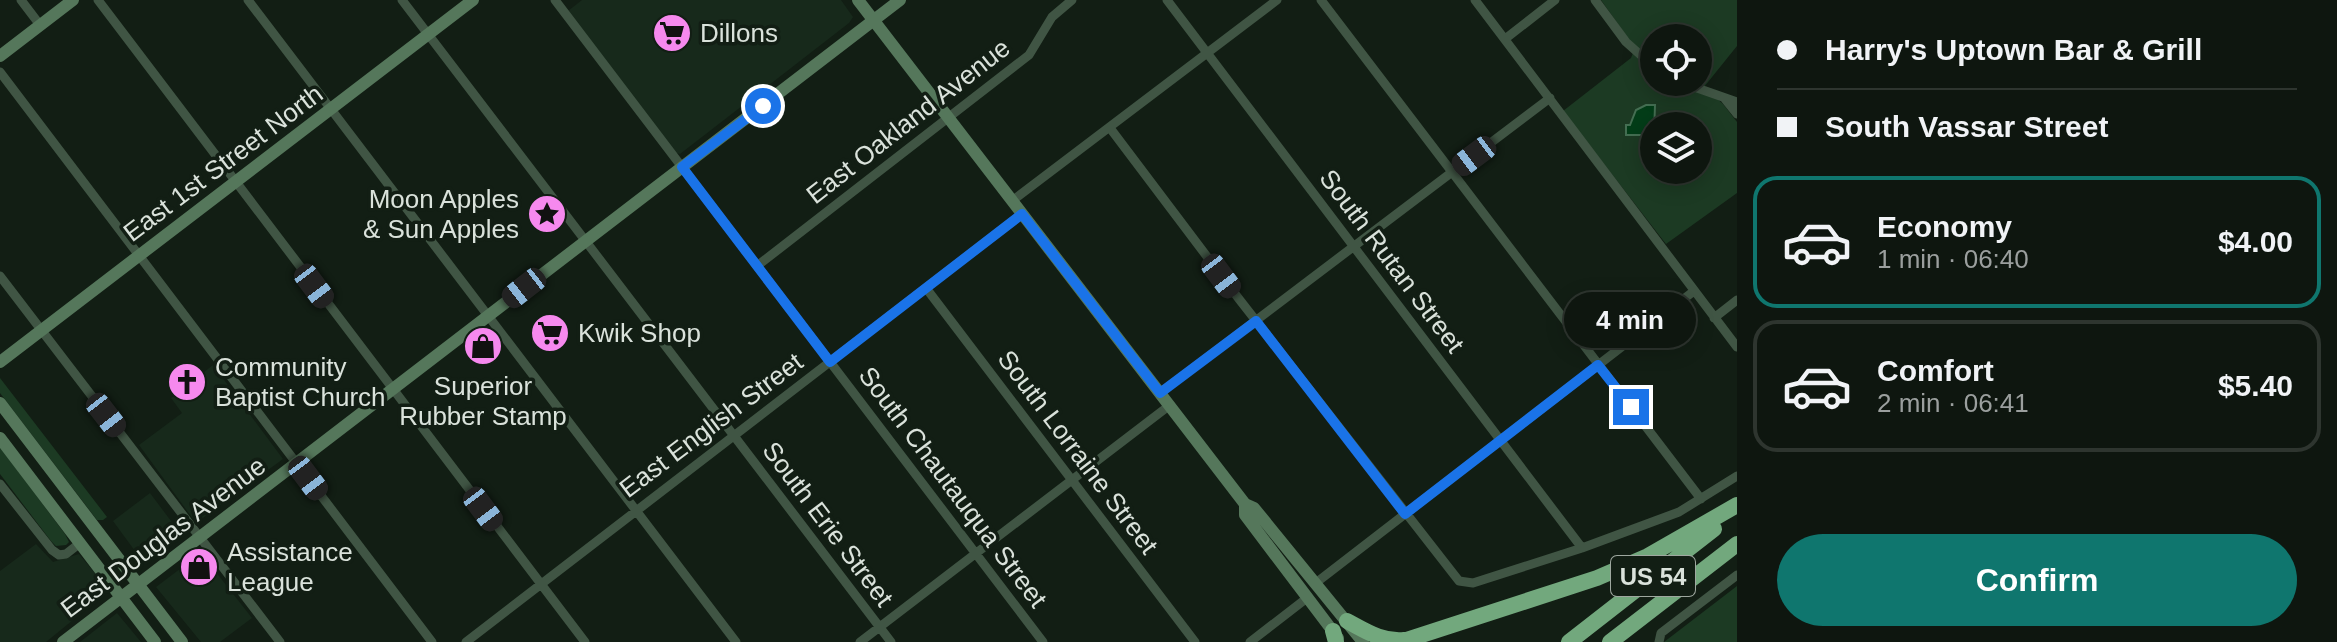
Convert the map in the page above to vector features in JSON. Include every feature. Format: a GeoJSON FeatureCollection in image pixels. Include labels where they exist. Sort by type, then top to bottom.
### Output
{"type":"FeatureCollection","features":[{"type":"Feature","properties":{"kind":"highway"},"geometry":{"type":"LineString","coordinates":[[1347,621],[1377,637],[1402,641],[1597,578],[1648,556],[1737,508]]}},
{"type":"Feature","properties":{"kind":"highway","name":"US 54"},"geometry":{"type":"LineString","coordinates":[[1569,642],[1737,508]]}},
{"type":"Feature","properties":{"kind":"highway","name":"US 54"},"geometry":{"type":"LineString","coordinates":[[1610,642],[1737,544]]}},
{"type":"Feature","properties":{"kind":"main road"},"geometry":{"type":"LineString","coordinates":[[0,56],[73,0]]}},
{"type":"Feature","properties":{"kind":"main road","name":"East 1st Street North"},"geometry":{"type":"LineString","coordinates":[[0,362],[473,0]]}},
{"type":"Feature","properties":{"kind":"main road"},"geometry":{"type":"LineString","coordinates":[[858,0],[1245,504],[1254,508],[1363,642]]}},
{"type":"Feature","properties":{"kind":"main road","name":"East Douglas Avenue"},"geometry":{"type":"LineString","coordinates":[[63,642],[900,0]]}},
{"type":"Feature","properties":{"kind":"main road"},"geometry":{"type":"LineString","coordinates":[[0,403],[182,642]]}},
{"type":"Feature","properties":{"kind":"main road"},"geometry":{"type":"LineString","coordinates":[[0,438],[155,642]]}},
{"type":"Feature","properties":{"kind":"main road"},"geometry":{"type":"LineString","coordinates":[[1245,504],[1245,515],[1337,638]]}},
{"type":"Feature","properties":{"kind":"street"},"geometry":{"type":"LineString","coordinates":[[21,0],[40,25]]}},
{"type":"Feature","properties":{"kind":"street"},"geometry":{"type":"LineString","coordinates":[[98,0],[585,642]]}},
{"type":"Feature","properties":{"kind":"street"},"geometry":{"type":"LineString","coordinates":[[248,0],[736,642]]}},
{"type":"Feature","properties":{"kind":"street","name":"South Erie Street"},"geometry":{"type":"LineString","coordinates":[[402,0],[891,642]]}},
{"type":"Feature","properties":{"kind":"street","name":"South Chautauqua Street"},"geometry":{"type":"LineString","coordinates":[[555,0],[1043,642]]}},
{"type":"Feature","properties":{"kind":"street","name":"East Oakland Avenue"},"geometry":{"type":"LineString","coordinates":[[757,266],[1029,55],[1052,17],[1072,0]]}},
{"type":"Feature","properties":{"kind":"street","name":"South Rutan Street"},"geometry":{"type":"LineString","coordinates":[[1167,0],[1582,548]]}},
{"type":"Feature","properties":{"kind":"street"},"geometry":{"type":"LineString","coordinates":[[1012,201],[1277,0]]}},
{"type":"Feature","properties":{"kind":"street"},"geometry":{"type":"LineString","coordinates":[[1321,0],[1701,499]]}},
{"type":"Feature","properties":{"kind":"street"},"geometry":{"type":"LineString","coordinates":[[1475,0],[1737,347]]}},
{"type":"Feature","properties":{"kind":"street"},"geometry":{"type":"LineString","coordinates":[[1505,39],[1555,0]]}},
{"type":"Feature","properties":{"kind":"street"},"geometry":{"type":"LineString","coordinates":[[1595,0],[1626,42],[1640,54]]}},
{"type":"Feature","properties":{"kind":"street"},"geometry":{"type":"LineString","coordinates":[[0,72],[432,642]]}},
{"type":"Feature","properties":{"kind":"street"},"geometry":{"type":"LineString","coordinates":[[1712,94],[1737,102]]}},
{"type":"Feature","properties":{"kind":"street"},"geometry":{"type":"LineString","coordinates":[[1160,393],[1550,98]]}},
{"type":"Feature","properties":{"kind":"street"},"geometry":{"type":"LineString","coordinates":[[1725,99],[1737,114]]}},
{"type":"Feature","properties":{"kind":"street"},"geometry":{"type":"LineString","coordinates":[[1110,128],[1459,581],[1473,583],[1582,548],[1679,512],[1737,476]]}},
{"type":"Feature","properties":{"kind":"street","name":"East English Street"},"geometry":{"type":"LineString","coordinates":[[466,642],[1022,214]]}},
{"type":"Feature","properties":{"kind":"street"},"geometry":{"type":"LineString","coordinates":[[0,276],[280,642]]}},
{"type":"Feature","properties":{"kind":"street","name":"South Lorraine Street"},"geometry":{"type":"LineString","coordinates":[[926,288],[1195,642]]}},
{"type":"Feature","properties":{"kind":"street"},"geometry":{"type":"LineString","coordinates":[[1317,582],[1694,291]]}},
{"type":"Feature","properties":{"kind":"street"},"geometry":{"type":"LineString","coordinates":[[1714,318],[1737,300]]}},
{"type":"Feature","properties":{"kind":"street"},"geometry":{"type":"LineString","coordinates":[[860,642],[1170,405]]}},
{"type":"Feature","properties":{"kind":"street"},"geometry":{"type":"LineString","coordinates":[[0,484],[45,542],[59,555],[66,554],[80,543]]}},
{"type":"Feature","properties":{"kind":"street"},"geometry":{"type":"LineString","coordinates":[[1658,641],[1661,633],[1737,575]]}},
{"type":"Feature","properties":{"kind":"street"},"geometry":{"type":"LineString","coordinates":[[1250,642],[1307,598]]}},
{"type":"Feature","properties":{"kind":"shaded area"},"geometry":{"type":"Polygon","coordinates":[[[582,0],[841,0],[853,17],[680,154],[676,153],[568,11],[582,0]]]}},
{"type":"Feature","properties":{"kind":"shaded area"},"geometry":{"type":"Polygon","coordinates":[[[1601,0],[1737,0],[1737,46],[1712,77],[1712,24],[1640,24],[1640,96],[1712,94],[1737,122],[1737,193],[1666,244],[1563,111],[1631,58],[1635,48],[1601,0]]]}},
{"type":"Feature","properties":{"kind":"shaded area"},"geometry":{"type":"Polygon","coordinates":[[[1655,105],[1655,112],[1640,112],[1640,135],[1626,135],[1626,125],[1630,125],[1636,110],[1655,105]]]}},
{"type":"Feature","properties":{"kind":"shaded area"},"geometry":{"type":"Polygon","coordinates":[[[213,365],[283,459],[196,523],[139,445],[182,413],[171,398],[213,365]]]}},
{"type":"Feature","properties":{"kind":"shaded area"},"geometry":{"type":"Polygon","coordinates":[[[0,378],[107,517],[103,520],[97,520],[0,393],[0,378]]]}},
{"type":"Feature","properties":{"kind":"shaded area"},"geometry":{"type":"Polygon","coordinates":[[[0,447],[65,534],[69,542],[66,545],[56,546],[51,541],[0,474],[0,447]]]}},
{"type":"Feature","properties":{"kind":"shaded area"},"geometry":{"type":"Polygon","coordinates":[[[150,493],[180,533],[143,562],[113,521],[150,493]]]}},
{"type":"Feature","properties":{"kind":"shaded area"},"geometry":{"type":"Polygon","coordinates":[[[36,544],[53,562],[79,554],[99,578],[105,594],[46,642],[0,642],[0,571],[36,544]]]}},
{"type":"Feature","properties":{"kind":"shaded area"},"geometry":{"type":"Polygon","coordinates":[[[201,553],[252,618],[220,642],[201,642],[156,587],[201,553]]]}},
{"type":"Feature","properties":{"kind":"shaded area"},"geometry":{"type":"Polygon","coordinates":[[[1737,586],[1737,642],[1664,642],[1737,586]]]}},
{"type":"Feature","properties":{"kind":"shaded area"},"geometry":{"type":"Polygon","coordinates":[[[117,613],[141,642],[80,642],[117,613]]]}},
{"type":"Feature","properties":{"kind":"place","name":"Dillons"},"geometry":{"type":"Point","coordinates":[672,33]}},
{"type":"Feature","properties":{"kind":"place","name":"Moon Apples & Sun Apples"},"geometry":{"type":"Point","coordinates":[547,214]}},
{"type":"Feature","properties":{"kind":"place","name":"Kwik Shop"},"geometry":{"type":"Point","coordinates":[550,333]}},
{"type":"Feature","properties":{"kind":"place","name":"Superior Rubber Stamp"},"geometry":{"type":"Point","coordinates":[483,346]}},
{"type":"Feature","properties":{"kind":"place","name":"Community Baptist Church"},"geometry":{"type":"Point","coordinates":[187,382]}},
{"type":"Feature","properties":{"kind":"place","name":"Assistance League"},"geometry":{"type":"Point","coordinates":[199,567]}},
{"type":"Feature","properties":{"kind":"route"},"geometry":{"type":"LineString","coordinates":[[763,106],[682,167],[830,362],[1022,214],[1160,393],[1256,321],[1405,514],[1598,365],[1631,407]]}}]}
